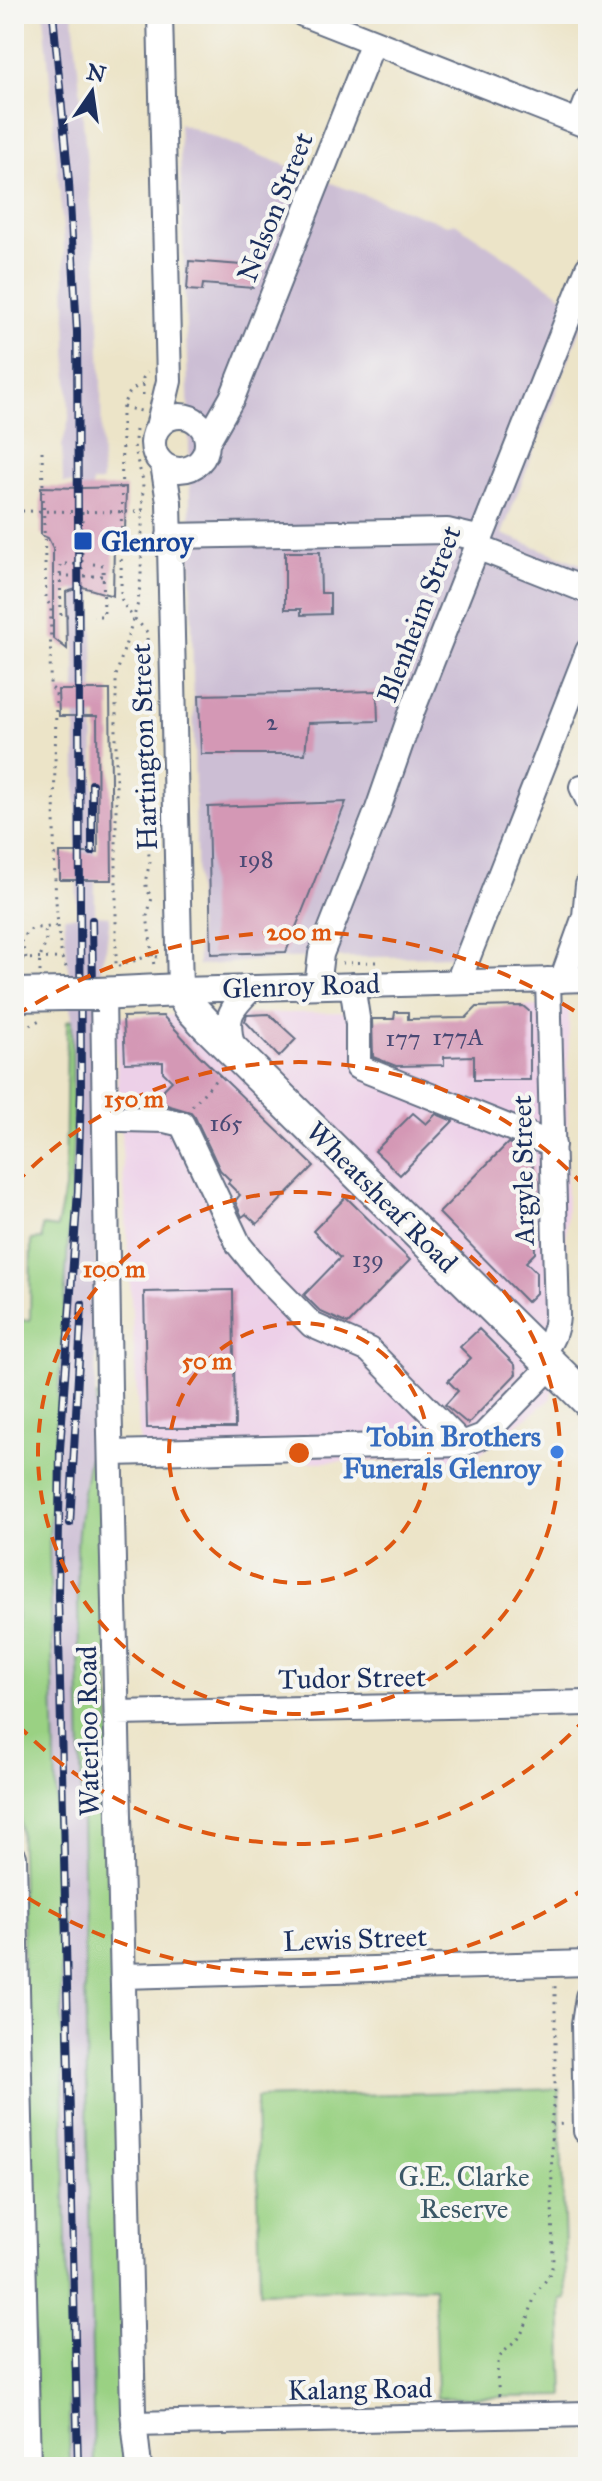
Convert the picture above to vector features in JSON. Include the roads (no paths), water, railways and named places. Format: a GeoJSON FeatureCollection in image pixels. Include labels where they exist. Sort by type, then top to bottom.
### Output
{"type":"FeatureCollection","features":[{"type":"Feature","properties":{"kind":"main road","name":"Glenroy Road"},"geometry":{"type":"LineString","coordinates":[[47,988],[101,994],[180,977]]}},
{"type":"Feature","properties":{"kind":"main road","name":"Wheatsheaf Road"},"geometry":{"type":"LineString","coordinates":[[180,977],[190,1007],[588,1401]]}},
{"type":"Feature","properties":{"kind":"street"},"geometry":{"type":"LineString","coordinates":[[160,14],[160,375],[150,419],[154,451],[163,464],[171,469],[188,469],[202,459],[207,442],[201,425],[181,412],[160,375]]}},
{"type":"Feature","properties":{"kind":"street"},"geometry":{"type":"LineString","coordinates":[[303,14],[337,20],[373,42],[583,124],[588,99]]}},
{"type":"Feature","properties":{"kind":"street","name":"Nelson Street"},"geometry":{"type":"LineString","coordinates":[[207,442],[233,395],[373,42]]}},
{"type":"Feature","properties":{"kind":"street","name":"Blenheim Street"},"geometry":{"type":"LineString","coordinates":[[317,986],[321,954],[588,268]]}},
{"type":"Feature","properties":{"kind":"street"},"geometry":{"type":"LineString","coordinates":[[150,419],[207,416],[227,404],[233,395]]}},
{"type":"Feature","properties":{"kind":"street","name":"Hartington Street"},"geometry":{"type":"LineString","coordinates":[[163,464],[169,502],[180,977]]}},
{"type":"Feature","properties":{"kind":"street","name":"Hartington Street"},"geometry":{"type":"LineString","coordinates":[[169,502],[180,478],[188,469]]}},
{"type":"Feature","properties":{"kind":"street"},"geometry":{"type":"LineString","coordinates":[[169,536],[447,531],[588,591]]}},
{"type":"Feature","properties":{"kind":"street"},"geometry":{"type":"LineString","coordinates":[[458,982],[588,651]]}},
{"type":"Feature","properties":{"kind":"street"},"geometry":{"type":"LineString","coordinates":[[555,980],[585,916],[588,885]]}},
{"type":"Feature","properties":{"kind":"street","name":"Glenroy Road"},"geometry":{"type":"LineString","coordinates":[[180,977],[252,988],[588,979]]}},
{"type":"Feature","properties":{"kind":"street","name":"Argyle Street"},"geometry":{"type":"LineString","coordinates":[[546,1360],[557,1316],[553,1145],[555,980]]}},
{"type":"Feature","properties":{"kind":"street"},"geometry":{"type":"LineString","coordinates":[[352,985],[358,1024],[358,1067],[553,1145]]}},
{"type":"Feature","properties":{"kind":"street"},"geometry":{"type":"LineString","coordinates":[[236,1053],[228,1029],[229,1015],[252,988]]}},
{"type":"Feature","properties":{"kind":"street","name":"Waterloo Road"},"geometry":{"type":"LineString","coordinates":[[101,994],[134,2424],[139,2467]]}},
{"type":"Feature","properties":{"kind":"street"},"geometry":{"type":"LineString","coordinates":[[123,1119],[165,1120],[182,1124],[239,1245],[265,1277],[312,1325],[369,1350],[462,1444]]}},
{"type":"Feature","properties":{"kind":"street"},"geometry":{"type":"LineString","coordinates":[[112,1453],[269,1438],[396,1435],[462,1444],[483,1436],[546,1360]]}},
{"type":"Feature","properties":{"kind":"street","name":"Tudor Street"},"geometry":{"type":"LineString","coordinates":[[118,1713],[588,1703]]}},
{"type":"Feature","properties":{"kind":"street"},"geometry":{"type":"LineString","coordinates":[[14,1857],[20,2372],[28,2467]]}},
{"type":"Feature","properties":{"kind":"street","name":"Lewis Street"},"geometry":{"type":"LineString","coordinates":[[123,1976],[588,1963]]}},
{"type":"Feature","properties":{"kind":"street"},"geometry":{"type":"LineString","coordinates":[[586,2127],[584,2024],[588,1997]]}},
{"type":"Feature","properties":{"kind":"street","name":"Kalang Road"},"geometry":{"type":"LineString","coordinates":[[134,2424],[588,2414]]}},
{"type":"Feature","properties":{"kind":"railway"},"geometry":{"type":"LineString","coordinates":[[53,14],[69,183],[77,332],[81,1091],[78,1191],[60,1449],[58,1595],[78,2467]]}},
{"type":"Feature","properties":{"kind":"railway"},"geometry":{"type":"LineString","coordinates":[[92,784],[92,852]]}},
{"type":"Feature","properties":{"kind":"railway"},"geometry":{"type":"LineString","coordinates":[[92,920],[93,992]]}},
{"type":"Feature","properties":{"kind":"railway"},"geometry":{"type":"LineString","coordinates":[[70,1523],[82,1304]]}},
{"type":"Feature","properties":{"kind":"place","name":"Glenroy"},"geometry":{"type":"Point","coordinates":[83,541]}},
{"type":"Feature","properties":{"kind":"place","name":"Tobin Brothers Funerals Glenroy"},"geometry":{"type":"Point","coordinates":[557,1452]}},
{"type":"Feature","properties":{"kind":"park label","name":"G.E. Clarke Reserve"},"geometry":{"type":"Point","coordinates":[464,2192]}}]}
